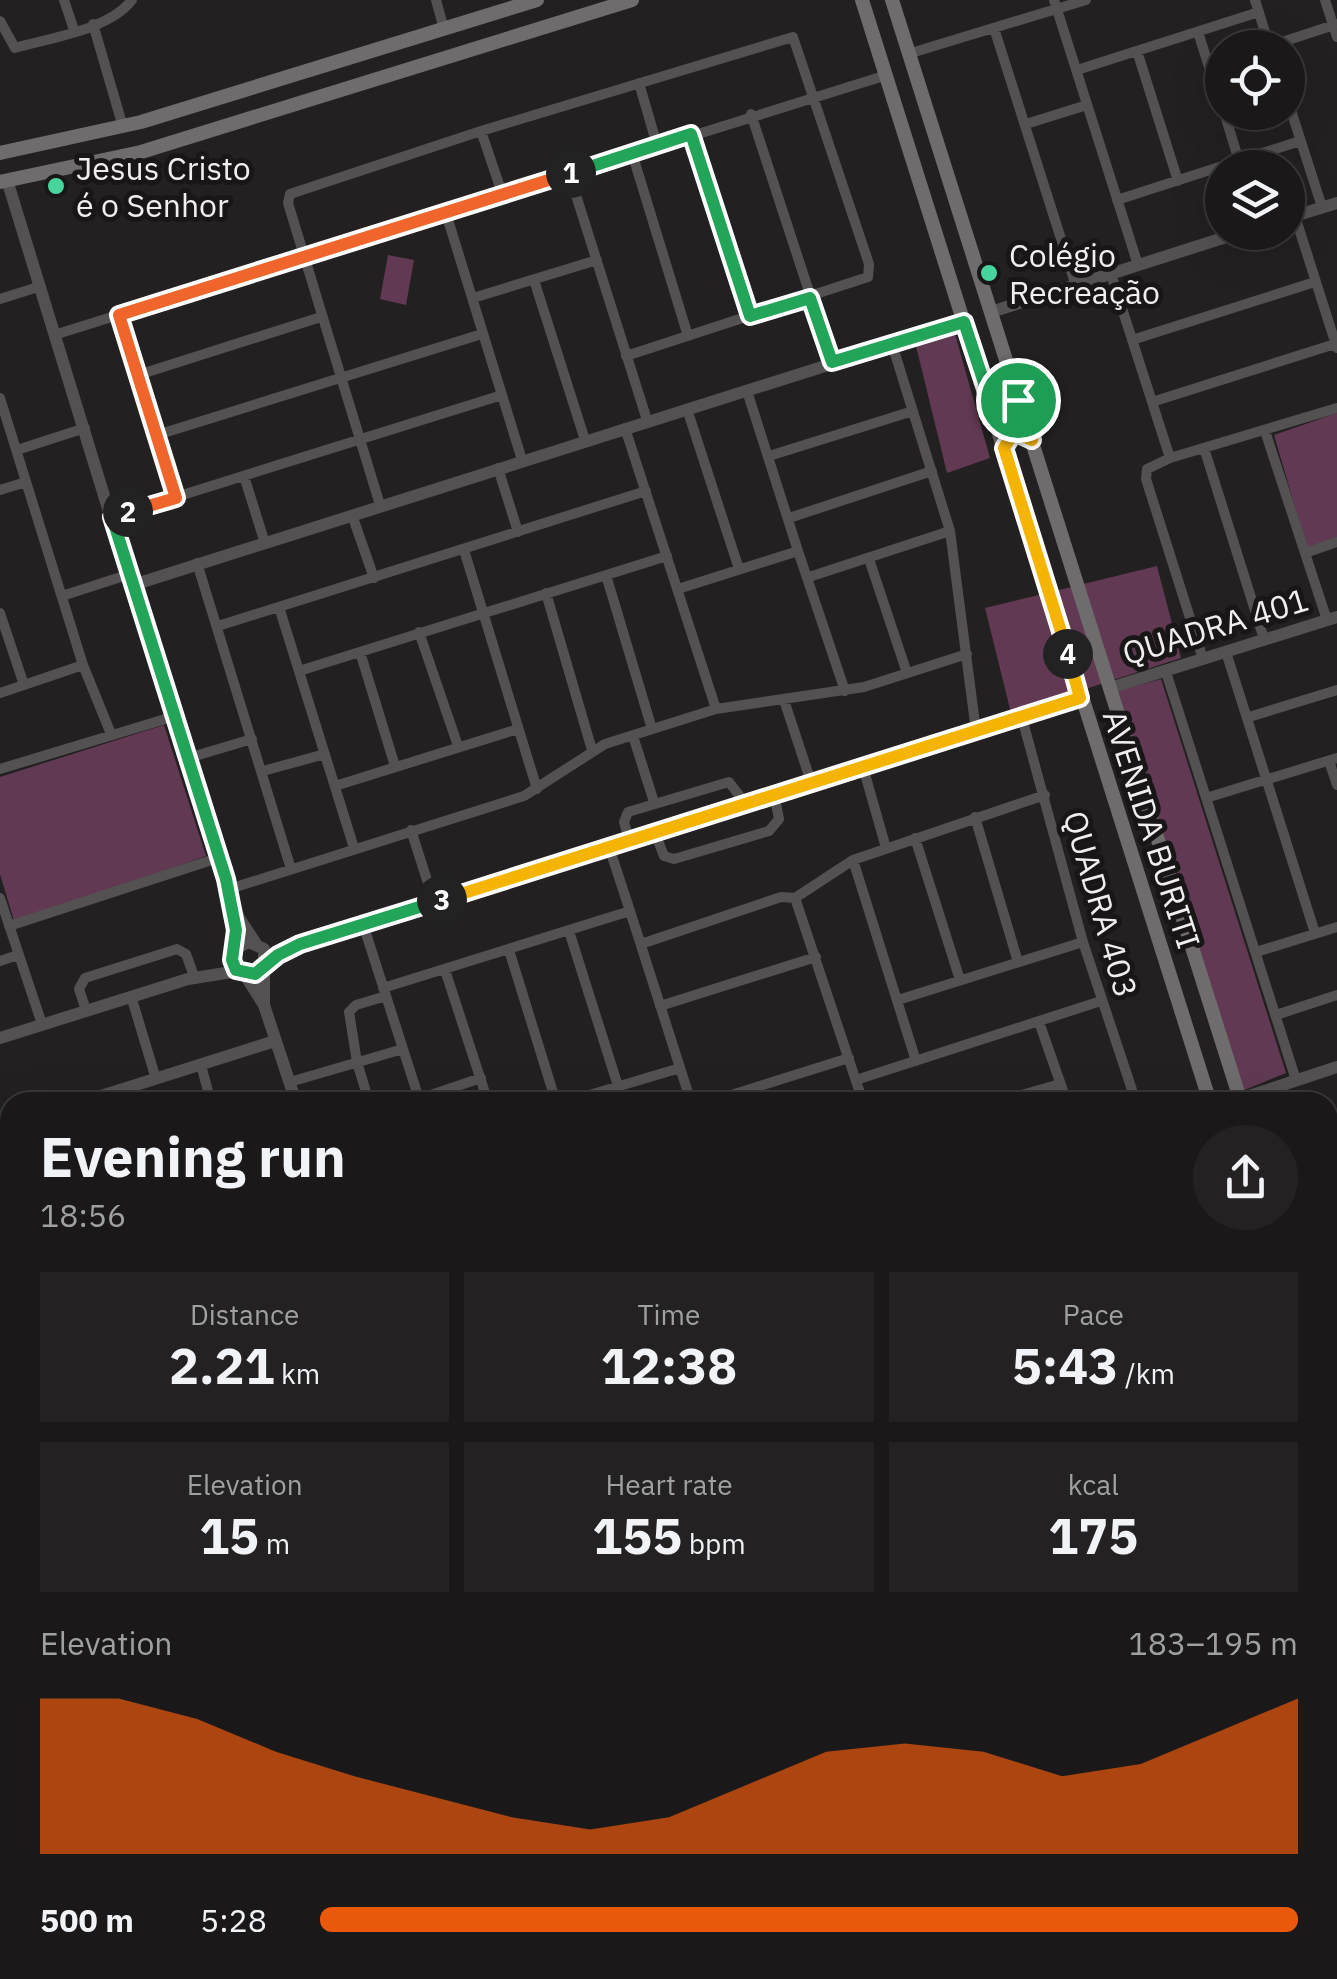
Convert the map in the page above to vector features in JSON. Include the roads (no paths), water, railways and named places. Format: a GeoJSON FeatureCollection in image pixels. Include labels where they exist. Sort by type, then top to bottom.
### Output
{"type":"FeatureCollection","features":[{"type":"Feature","properties":{"kind":"main road"},"geometry":{"type":"LineString","coordinates":[[0,153],[142,122],[537,0]]}},
{"type":"Feature","properties":{"kind":"main road"},"geometry":{"type":"LineString","coordinates":[[4,181],[141,152],[632,0]]}},
{"type":"Feature","properties":{"kind":"main road","name":"AVENIDA BURITI"},"geometry":{"type":"LineString","coordinates":[[862,0],[1207,1092]]}},
{"type":"Feature","properties":{"kind":"main road","name":"AVENIDA BURITI"},"geometry":{"type":"LineString","coordinates":[[892,0],[1237,1092]]}},
{"type":"Feature","properties":{"kind":"main road"},"geometry":{"type":"LineString","coordinates":[[388,48],[384,58],[397,74]]}},
{"type":"Feature","properties":{"kind":"main road"},"geometry":{"type":"LineString","coordinates":[[357,56],[372,62],[365,83]]}},
{"type":"Feature","properties":{"kind":"main road"},"geometry":{"type":"LineString","coordinates":[[141,152],[149,135],[142,122]]}},
{"type":"Feature","properties":{"kind":"main road"},"geometry":{"type":"LineString","coordinates":[[992,407],[1011,414],[1018,400]]}},
{"type":"Feature","properties":{"kind":"main road"},"geometry":{"type":"LineString","coordinates":[[1004,448],[1014,432],[1032,440]]}},
{"type":"Feature","properties":{"kind":"main road"},"geometry":{"type":"LineString","coordinates":[[1065,642],[1073,629],[1094,638]]}},
{"type":"Feature","properties":{"kind":"main road"},"geometry":{"type":"LineString","coordinates":[[1100,752],[1120,756],[1127,744]]}},
{"type":"Feature","properties":{"kind":"main road"},"geometry":{"type":"LineString","coordinates":[[1196,1053],[1206,1040],[1221,1044]]}},
{"type":"Feature","properties":{"kind":"street"},"geometry":{"type":"LineString","coordinates":[[64,0],[74,30]]}},
{"type":"Feature","properties":{"kind":"street"},"geometry":{"type":"LineString","coordinates":[[1,18],[15,48],[93,24],[126,8],[131,0]]}},
{"type":"Feature","properties":{"kind":"street"},"geometry":{"type":"LineString","coordinates":[[436,0],[444,29]]}},
{"type":"Feature","properties":{"kind":"street"},"geometry":{"type":"LineString","coordinates":[[910,53],[994,28],[1056,4],[1086,0]]}},
{"type":"Feature","properties":{"kind":"street"},"geometry":{"type":"LineString","coordinates":[[1255,0],[1265,30]]}},
{"type":"Feature","properties":{"kind":"street"},"geometry":{"type":"LineString","coordinates":[[1324,0],[1337,38]]}},
{"type":"Feature","properties":{"kind":"street"},"geometry":{"type":"LineString","coordinates":[[1056,4],[1138,265]]}},
{"type":"Feature","properties":{"kind":"street"},"geometry":{"type":"LineString","coordinates":[[1077,70],[1259,12]]}},
{"type":"Feature","properties":{"kind":"street"},"geometry":{"type":"LineString","coordinates":[[93,24],[123,127]]}},
{"type":"Feature","properties":{"kind":"street"},"geometry":{"type":"LineString","coordinates":[[1305,35],[1335,24]]}},
{"type":"Feature","properties":{"kind":"street"},"geometry":{"type":"LineString","coordinates":[[994,28],[1076,286]]}},
{"type":"Feature","properties":{"kind":"street"},"geometry":{"type":"LineString","coordinates":[[1198,32],[1205,54]]}},
{"type":"Feature","properties":{"kind":"street"},"geometry":{"type":"LineString","coordinates":[[380,505],[303,256],[288,202],[290,194],[481,130],[792,37],[869,271],[864,281],[626,356]]}},
{"type":"Feature","properties":{"kind":"street"},"geometry":{"type":"LineString","coordinates":[[1137,50],[1178,180]]}},
{"type":"Feature","properties":{"kind":"street"},"geometry":{"type":"LineString","coordinates":[[54,335],[751,114],[887,75]]}},
{"type":"Feature","properties":{"kind":"street"},"geometry":{"type":"LineString","coordinates":[[639,83],[657,146]]}},
{"type":"Feature","properties":{"kind":"street"},"geometry":{"type":"LineString","coordinates":[[1026,124],[1087,105]]}},
{"type":"Feature","properties":{"kind":"street"},"geometry":{"type":"LineString","coordinates":[[751,114],[832,362]]}},
{"type":"Feature","properties":{"kind":"street"},"geometry":{"type":"LineString","coordinates":[[481,130],[502,193]]}},
{"type":"Feature","properties":{"kind":"street"},"geometry":{"type":"LineString","coordinates":[[1297,130],[1322,207]]}},
{"type":"Feature","properties":{"kind":"street"},"geometry":{"type":"LineString","coordinates":[[691,134],[750,316]]}},
{"type":"Feature","properties":{"kind":"street"},"geometry":{"type":"LineString","coordinates":[[1273,150],[1300,141]]}},
{"type":"Feature","properties":{"kind":"street"},"geometry":{"type":"LineString","coordinates":[[632,154],[688,336]]}},
{"type":"Feature","properties":{"kind":"street"},"geometry":{"type":"LineString","coordinates":[[1118,200],[1205,172]]}},
{"type":"Feature","properties":{"kind":"street"},"geometry":{"type":"LineString","coordinates":[[569,174],[647,420]]}},
{"type":"Feature","properties":{"kind":"street"},"geometry":{"type":"LineString","coordinates":[[4,181],[218,858],[239,918],[258,944],[264,967],[264,1005]]}},
{"type":"Feature","properties":{"kind":"street"},"geometry":{"type":"LineString","coordinates":[[1305,212],[1337,203]]}},
{"type":"Feature","properties":{"kind":"street"},"geometry":{"type":"LineString","coordinates":[[446,210],[522,460]]}},
{"type":"Feature","properties":{"kind":"street"},"geometry":{"type":"LineString","coordinates":[[992,312],[1205,244]]}},
{"type":"Feature","properties":{"kind":"street"},"geometry":{"type":"LineString","coordinates":[[1152,402],[1336,346],[1303,250]]}},
{"type":"Feature","properties":{"kind":"street"},"geometry":{"type":"LineString","coordinates":[[472,298],[597,260]]}},
{"type":"Feature","properties":{"kind":"street"},"geometry":{"type":"LineString","coordinates":[[1111,274],[1170,458]]}},
{"type":"Feature","properties":{"kind":"street"},"geometry":{"type":"LineString","coordinates":[[534,280],[585,440]]}},
{"type":"Feature","properties":{"kind":"street"},"geometry":{"type":"LineString","coordinates":[[1132,340],[1315,282]]}},
{"type":"Feature","properties":{"kind":"street"},"geometry":{"type":"LineString","coordinates":[[0,298],[38,286]]}},
{"type":"Feature","properties":{"kind":"street"},"geometry":{"type":"LineString","coordinates":[[119,315],[176,498]]}},
{"type":"Feature","properties":{"kind":"street"},"geometry":{"type":"LineString","coordinates":[[138,375],[321,317]]}},
{"type":"Feature","properties":{"kind":"street"},"geometry":{"type":"LineString","coordinates":[[62,596],[197,563],[964,322]]}},
{"type":"Feature","properties":{"kind":"street"},"geometry":{"type":"LineString","coordinates":[[157,435],[482,334]]}},
{"type":"Feature","properties":{"kind":"street"},"geometry":{"type":"LineString","coordinates":[[892,344],[950,531],[976,732]]}},
{"type":"Feature","properties":{"kind":"street"},"geometry":{"type":"LineString","coordinates":[[747,391],[844,692]]}},
{"type":"Feature","properties":{"kind":"street"},"geometry":{"type":"LineString","coordinates":[[112,517],[502,394]]}},
{"type":"Feature","properties":{"kind":"street"},"geometry":{"type":"LineString","coordinates":[[0,398],[83,666],[111,734]]}},
{"type":"Feature","properties":{"kind":"street"},"geometry":{"type":"LineString","coordinates":[[1203,659],[1145,474],[1150,466],[1170,458],[1337,408]]}},
{"type":"Feature","properties":{"kind":"street"},"geometry":{"type":"LineString","coordinates":[[687,409],[739,569]]}},
{"type":"Feature","properties":{"kind":"street"},"geometry":{"type":"LineString","coordinates":[[769,456],[913,411]]}},
{"type":"Feature","properties":{"kind":"street"},"geometry":{"type":"LineString","coordinates":[[17,450],[85,428]]}},
{"type":"Feature","properties":{"kind":"street"},"geometry":{"type":"LineString","coordinates":[[625,428],[716,709]]}},
{"type":"Feature","properties":{"kind":"street"},"geometry":{"type":"LineString","coordinates":[[1265,431],[1305,552],[1332,618]]}},
{"type":"Feature","properties":{"kind":"street"},"geometry":{"type":"LineString","coordinates":[[1204,448],[1264,639]]}},
{"type":"Feature","properties":{"kind":"street"},"geometry":{"type":"LineString","coordinates":[[498,468],[518,532]]}},
{"type":"Feature","properties":{"kind":"street"},"geometry":{"type":"LineString","coordinates":[[789,518],[932,471]]}},
{"type":"Feature","properties":{"kind":"street"},"geometry":{"type":"LineString","coordinates":[[244,476],[264,540]]}},
{"type":"Feature","properties":{"kind":"street"},"geometry":{"type":"LineString","coordinates":[[0,490],[26,482]]}},
{"type":"Feature","properties":{"kind":"street"},"geometry":{"type":"LineString","coordinates":[[218,626],[646,491]]}},
{"type":"Feature","properties":{"kind":"street"},"geometry":{"type":"LineString","coordinates":[[352,514],[374,578]]}},
{"type":"Feature","properties":{"kind":"street"},"geometry":{"type":"LineString","coordinates":[[809,577],[950,531]]}},
{"type":"Feature","properties":{"kind":"street"},"geometry":{"type":"LineString","coordinates":[[1305,552],[1337,542]]}},
{"type":"Feature","properties":{"kind":"street"},"geometry":{"type":"LineString","coordinates":[[464,550],[537,789]]}},
{"type":"Feature","properties":{"kind":"street"},"geometry":{"type":"LineString","coordinates":[[678,589],[798,551]]}},
{"type":"Feature","properties":{"kind":"street"},"geometry":{"type":"LineString","coordinates":[[298,672],[667,556]]}},
{"type":"Feature","properties":{"kind":"street"},"geometry":{"type":"LineString","coordinates":[[870,559],[906,673]]}},
{"type":"Feature","properties":{"kind":"street"},"geometry":{"type":"LineString","coordinates":[[197,563],[291,869]]}},
{"type":"Feature","properties":{"kind":"street"},"geometry":{"type":"LineString","coordinates":[[606,575],[652,730]]}},
{"type":"Feature","properties":{"kind":"street"},"geometry":{"type":"LineString","coordinates":[[546,593],[592,750]]}},
{"type":"Feature","properties":{"kind":"street"},"geometry":{"type":"LineString","coordinates":[[279,608],[354,848]]}},
{"type":"Feature","properties":{"kind":"street"},"geometry":{"type":"LineString","coordinates":[[0,613],[24,685]]}},
{"type":"Feature","properties":{"kind":"street","name":"QUADRA 401"},"geometry":{"type":"LineString","coordinates":[[1110,688],[1332,618]]}},
{"type":"Feature","properties":{"kind":"street"},"geometry":{"type":"LineString","coordinates":[[419,632],[458,746]]}},
{"type":"Feature","properties":{"kind":"street"},"geometry":{"type":"LineString","coordinates":[[360,652],[394,766]]}},
{"type":"Feature","properties":{"kind":"street"},"geometry":{"type":"LineString","coordinates":[[1226,652],[1316,934]]}},
{"type":"Feature","properties":{"kind":"street"},"geometry":{"type":"LineString","coordinates":[[228,886],[537,789],[592,750],[716,709],[844,692],[967,654]]}},
{"type":"Feature","properties":{"kind":"street"},"geometry":{"type":"LineString","coordinates":[[0,692],[83,666]]}},
{"type":"Feature","properties":{"kind":"street"},"geometry":{"type":"LineString","coordinates":[[1166,672],[1296,1080]]}},
{"type":"Feature","properties":{"kind":"street"},"geometry":{"type":"LineString","coordinates":[[1249,718],[1337,690]]}},
{"type":"Feature","properties":{"kind":"street"},"geometry":{"type":"LineString","coordinates":[[192,978],[264,967],[300,944],[1080,698]]}},
{"type":"Feature","properties":{"kind":"street"},"geometry":{"type":"LineString","coordinates":[[784,700],[810,782]]}},
{"type":"Feature","properties":{"kind":"street"},"geometry":{"type":"LineString","coordinates":[[0,769],[172,718]]}},
{"type":"Feature","properties":{"kind":"street","name":"QUADRA 403"},"geometry":{"type":"LineString","coordinates":[[1022,718],[1082,942],[1132,1092]]}},
{"type":"Feature","properties":{"kind":"street"},"geometry":{"type":"LineString","coordinates":[[336,786],[518,729]]}},
{"type":"Feature","properties":{"kind":"street"},"geometry":{"type":"LineString","coordinates":[[633,736],[654,802]]}},
{"type":"Feature","properties":{"kind":"street"},"geometry":{"type":"LineString","coordinates":[[185,758],[252,739]]}},
{"type":"Feature","properties":{"kind":"street"},"geometry":{"type":"LineString","coordinates":[[263,771],[325,754]]}},
{"type":"Feature","properties":{"kind":"street"},"geometry":{"type":"LineString","coordinates":[[1206,798],[1333,759],[1337,785]]}},
{"type":"Feature","properties":{"kind":"street"},"geometry":{"type":"LineString","coordinates":[[863,767],[886,848]]}},
{"type":"Feature","properties":{"kind":"street"},"geometry":{"type":"LineString","coordinates":[[628,840],[624,822],[628,812],[654,802],[729,782],[745,803]]}},
{"type":"Feature","properties":{"kind":"street"},"geometry":{"type":"LineString","coordinates":[[655,833],[664,856],[674,859],[769,831],[779,819],[774,794]]}},
{"type":"Feature","properties":{"kind":"street"},"geometry":{"type":"LineString","coordinates":[[641,944],[781,898],[794,898],[853,860],[1045,795]]}},
{"type":"Feature","properties":{"kind":"street"},"geometry":{"type":"LineString","coordinates":[[975,817],[1018,962]]}},
{"type":"Feature","properties":{"kind":"street"},"geometry":{"type":"LineString","coordinates":[[411,830],[434,902]]}},
{"type":"Feature","properties":{"kind":"street"},"geometry":{"type":"LineString","coordinates":[[915,838],[960,980]]}},
{"type":"Feature","properties":{"kind":"street"},"geometry":{"type":"LineString","coordinates":[[609,847],[688,1092]]}},
{"type":"Feature","properties":{"kind":"street"},"geometry":{"type":"LineString","coordinates":[[9,926],[218,858]]}},
{"type":"Feature","properties":{"kind":"street"},"geometry":{"type":"LineString","coordinates":[[853,860],[916,1061]]}},
{"type":"Feature","properties":{"kind":"street"},"geometry":{"type":"LineString","coordinates":[[228,886],[236,930],[234,952],[242,973],[264,1005],[293,1092]]}},
{"type":"Feature","properties":{"kind":"street"},"geometry":{"type":"LineString","coordinates":[[0,898],[42,1024]]}},
{"type":"Feature","properties":{"kind":"street"},"geometry":{"type":"LineString","coordinates":[[794,898],[860,1092]]}},
{"type":"Feature","properties":{"kind":"street"},"geometry":{"type":"LineString","coordinates":[[367,1092],[357,1062],[349,1012],[356,1005],[445,970],[630,912]]}},
{"type":"Feature","properties":{"kind":"street"},"geometry":{"type":"LineString","coordinates":[[363,924],[416,1092]]}},
{"type":"Feature","properties":{"kind":"street"},"geometry":{"type":"LineString","coordinates":[[1256,952],[1337,927]]}},
{"type":"Feature","properties":{"kind":"street"},"geometry":{"type":"LineString","coordinates":[[569,931],[618,1086]]}},
{"type":"Feature","properties":{"kind":"street"},"geometry":{"type":"LineString","coordinates":[[0,1038],[192,978],[215,968],[244,942],[300,944]]}},
{"type":"Feature","properties":{"kind":"street"},"geometry":{"type":"LineString","coordinates":[[898,1000],[1082,942]]}},
{"type":"Feature","properties":{"kind":"street"},"geometry":{"type":"LineString","coordinates":[[86,1010],[79,989],[85,978],[177,949],[186,954],[192,978]]}},
{"type":"Feature","properties":{"kind":"street"},"geometry":{"type":"LineString","coordinates":[[509,950],[553,1092]]}},
{"type":"Feature","properties":{"kind":"street"},"geometry":{"type":"LineString","coordinates":[[0,961],[18,956]]}},
{"type":"Feature","properties":{"kind":"street"},"geometry":{"type":"LineString","coordinates":[[660,1006],[816,957]]}},
{"type":"Feature","properties":{"kind":"street"},"geometry":{"type":"LineString","coordinates":[[445,970],[485,1092]]}},
{"type":"Feature","properties":{"kind":"street"},"geometry":{"type":"LineString","coordinates":[[1276,1015],[1337,995]]}},
{"type":"Feature","properties":{"kind":"street"},"geometry":{"type":"LineString","coordinates":[[131,996],[156,1079]]}},
{"type":"Feature","properties":{"kind":"street"},"geometry":{"type":"LineString","coordinates":[[856,1080],[1100,1002]]}},
{"type":"Feature","properties":{"kind":"street"},"geometry":{"type":"LineString","coordinates":[[1039,1022],[1063,1092]]}},
{"type":"Feature","properties":{"kind":"street"},"geometry":{"type":"LineString","coordinates":[[114,1092],[276,1041]]}},
{"type":"Feature","properties":{"kind":"street"},"geometry":{"type":"LineString","coordinates":[[290,1082],[403,1049]]}},
{"type":"Feature","properties":{"kind":"street"},"geometry":{"type":"LineString","coordinates":[[741,1092],[849,1058]]}},
{"type":"Feature","properties":{"kind":"street"},"geometry":{"type":"LineString","coordinates":[[200,1065],[209,1092]]}},
{"type":"Feature","properties":{"kind":"street"},"geometry":{"type":"LineString","coordinates":[[1264,1092],[1337,1067]]}},
{"type":"Feature","properties":{"kind":"street"},"geometry":{"type":"LineString","coordinates":[[598,1092],[680,1068]]}},
{"type":"Feature","properties":{"kind":"street"},"geometry":{"type":"LineString","coordinates":[[443,1092],[481,1078]]}},
{"type":"Feature","properties":{"kind":"street"},"geometry":{"type":"LineString","coordinates":[[1032,1092],[1060,1084]]}},
{"type":"Feature","properties":{"kind":"place","name":"Jesus Cristo é o Senhor"},"geometry":{"type":"Point","coordinates":[56,186]}},
{"type":"Feature","properties":{"kind":"place","name":"Colégio Recreação"},"geometry":{"type":"Point","coordinates":[989,273]}}]}
